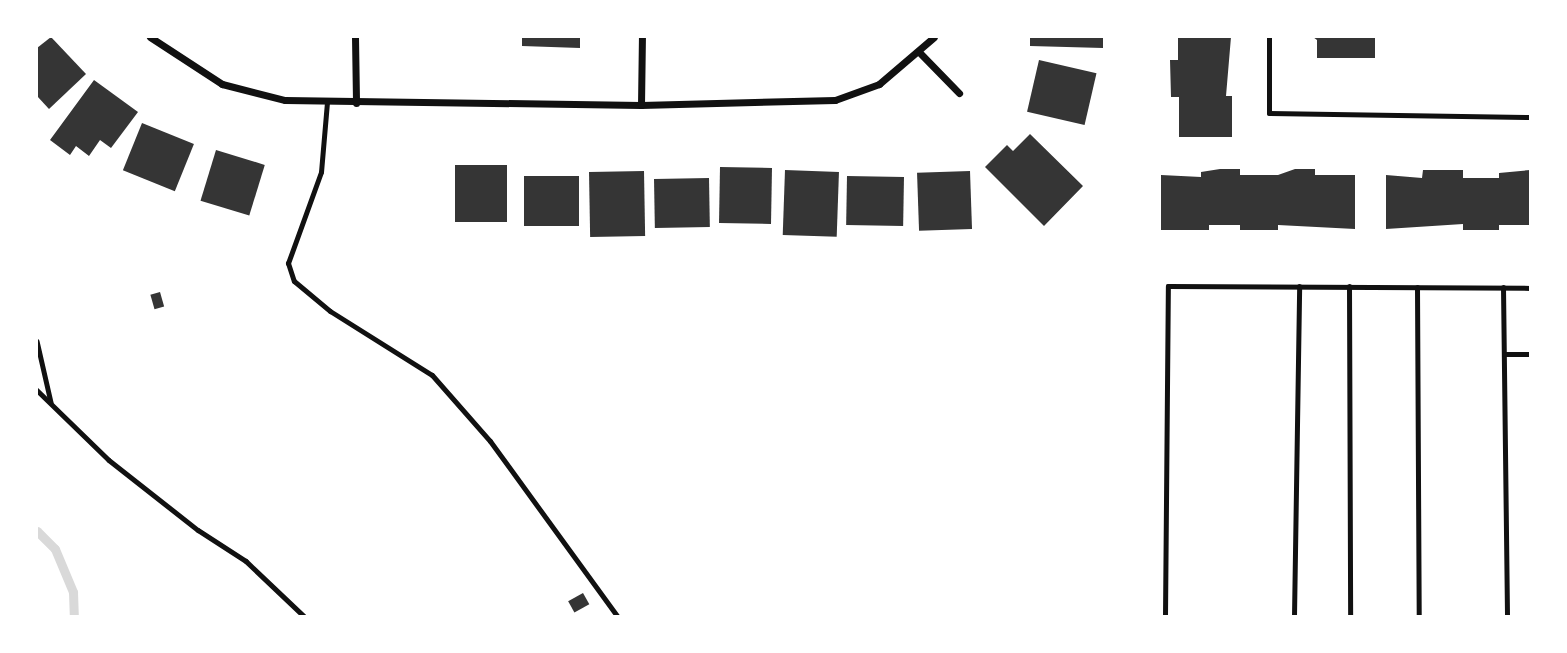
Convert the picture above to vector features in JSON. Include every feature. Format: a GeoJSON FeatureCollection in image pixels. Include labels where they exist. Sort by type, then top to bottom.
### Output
{"type":"FeatureCollection","features":[{"type":"Feature","properties":{"kind":"street"},"geometry":{"type":"LineString","coordinates":[[150,37],[222,84],[285,100],[641,105],[835,100],[879,84],[920,53],[933,37]]}},
{"type":"Feature","properties":{"kind":"street"},"geometry":{"type":"LineString","coordinates":[[355,37],[356,103]]}},
{"type":"Feature","properties":{"kind":"street"},"geometry":{"type":"LineString","coordinates":[[641,105],[642,37]]}},
{"type":"Feature","properties":{"kind":"street"},"geometry":{"type":"LineString","coordinates":[[920,53],[960,93]]}},
{"type":"Feature","properties":{"kind":"lane"},"geometry":{"type":"LineString","coordinates":[[1269,37],[1269,113],[1530,117]]}},
{"type":"Feature","properties":{"kind":"lane"},"geometry":{"type":"LineString","coordinates":[[327,102],[321,172],[288,263],[294,281],[330,311],[432,375],[490,441],[617,616]]}},
{"type":"Feature","properties":{"kind":"lane"},"geometry":{"type":"LineString","coordinates":[[1165,616],[1168,286],[1530,288]]}},
{"type":"Feature","properties":{"kind":"lane"},"geometry":{"type":"LineString","coordinates":[[1294,616],[1299,286]]}},
{"type":"Feature","properties":{"kind":"lane"},"geometry":{"type":"LineString","coordinates":[[1349,286],[1350,616]]}},
{"type":"Feature","properties":{"kind":"lane"},"geometry":{"type":"LineString","coordinates":[[1417,287],[1419,616]]}},
{"type":"Feature","properties":{"kind":"lane"},"geometry":{"type":"LineString","coordinates":[[1503,287],[1507,616]]}},
{"type":"Feature","properties":{"kind":"lane"},"geometry":{"type":"LineString","coordinates":[[1504,354],[1530,354]]}},
{"type":"Feature","properties":{"kind":"path"},"geometry":{"type":"LineString","coordinates":[[37,341],[51,403]]}},
{"type":"Feature","properties":{"kind":"path"},"geometry":{"type":"LineString","coordinates":[[37,390],[109,460],[198,530],[246,561],[304,616]]}},
{"type":"Feature","properties":{"kind":"building"},"geometry":{"type":"Polygon","coordinates":[[[51,37],[86,74],[49,109],[37,96],[37,48],[51,37]]]}},
{"type":"Feature","properties":{"kind":"building"},"geometry":{"type":"Polygon","coordinates":[[[522,37],[580,37],[580,48],[522,46],[522,37]]]}},
{"type":"Feature","properties":{"kind":"building"},"geometry":{"type":"Polygon","coordinates":[[[1030,37],[1103,37],[1103,48],[1030,46],[1030,37]]]}},
{"type":"Feature","properties":{"kind":"building"},"geometry":{"type":"Polygon","coordinates":[[[1178,37],[1231,37],[1226,96],[1232,96],[1232,137],[1179,137],[1179,97],[1171,97],[1170,60],[1178,60],[1178,37]]]}},
{"type":"Feature","properties":{"kind":"building"},"geometry":{"type":"Polygon","coordinates":[[[1313,37],[1375,37],[1375,58],[1317,58],[1317,40],[1313,37]]]}},
{"type":"Feature","properties":{"kind":"building"},"geometry":{"type":"Polygon","coordinates":[[[1039,60],[1096,73],[1085,125],[1027,112],[1039,60]]]}},
{"type":"Feature","properties":{"kind":"building"},"geometry":{"type":"Polygon","coordinates":[[[94,80],[138,112],[111,148],[100,140],[89,156],[76,146],[70,155],[50,140],[94,80]]]}},
{"type":"Feature","properties":{"kind":"building"},"geometry":{"type":"Polygon","coordinates":[[[142,123],[194,144],[175,191],[123,170],[142,123]]]}},
{"type":"Feature","properties":{"kind":"building"},"geometry":{"type":"Polygon","coordinates":[[[1030,134],[1083,186],[1044,226],[985,167],[1007,145],[1013,151],[1030,134]]]}},
{"type":"Feature","properties":{"kind":"building"},"geometry":{"type":"Polygon","coordinates":[[[216,150],[265,165],[249,216],[201,201],[216,150]]]}},
{"type":"Feature","properties":{"kind":"building"},"geometry":{"type":"Polygon","coordinates":[[[455,165],[507,165],[507,222],[455,222],[455,165]]]}},
{"type":"Feature","properties":{"kind":"building"},"geometry":{"type":"Polygon","coordinates":[[[720,167],[772,168],[771,224],[719,223],[720,167]]]}},
{"type":"Feature","properties":{"kind":"building"},"geometry":{"type":"Polygon","coordinates":[[[1240,169],[1240,175],[1278,175],[1295,169],[1315,169],[1315,175],[1355,175],[1355,229],[1278,225],[1278,230],[1240,230],[1240,225],[1209,225],[1209,230],[1161,230],[1161,175],[1201,177],[1201,172],[1240,169]]]}},
{"type":"Feature","properties":{"kind":"building"},"geometry":{"type":"Polygon","coordinates":[[[785,170],[839,172],[837,237],[783,235],[785,170]]]}},
{"type":"Feature","properties":{"kind":"building"},"geometry":{"type":"Polygon","coordinates":[[[1423,170],[1463,170],[1463,178],[1499,178],[1499,173],[1530,170],[1530,225],[1499,225],[1499,230],[1463,230],[1463,224],[1386,229],[1386,175],[1422,178],[1423,170]]]}},
{"type":"Feature","properties":{"kind":"building"},"geometry":{"type":"Polygon","coordinates":[[[644,171],[645,236],[590,237],[589,172],[644,171]]]}},
{"type":"Feature","properties":{"kind":"building"},"geometry":{"type":"Polygon","coordinates":[[[970,171],[972,229],[919,231],[917,173],[970,171]]]}},
{"type":"Feature","properties":{"kind":"building"},"geometry":{"type":"Polygon","coordinates":[[[524,176],[579,176],[579,226],[524,226],[524,176]]]}},
{"type":"Feature","properties":{"kind":"building"},"geometry":{"type":"Polygon","coordinates":[[[847,176],[904,177],[903,226],[846,225],[847,176]]]}},
{"type":"Feature","properties":{"kind":"building"},"geometry":{"type":"Polygon","coordinates":[[[709,178],[710,227],[655,228],[654,179],[709,178]]]}},
{"type":"Feature","properties":{"kind":"building"},"geometry":{"type":"Polygon","coordinates":[[[160,292],[164,306],[155,309],[150,295],[160,292]]]}},
{"type":"Feature","properties":{"kind":"building"},"geometry":{"type":"Polygon","coordinates":[[[583,593],[589,604],[574,613],[568,601],[583,593]]]}},
{"type":"Feature","properties":{"kind":"waterway"},"geometry":{"type":"LineString","coordinates":[[37,531],[55,549],[73,592],[74,616]]}}]}
